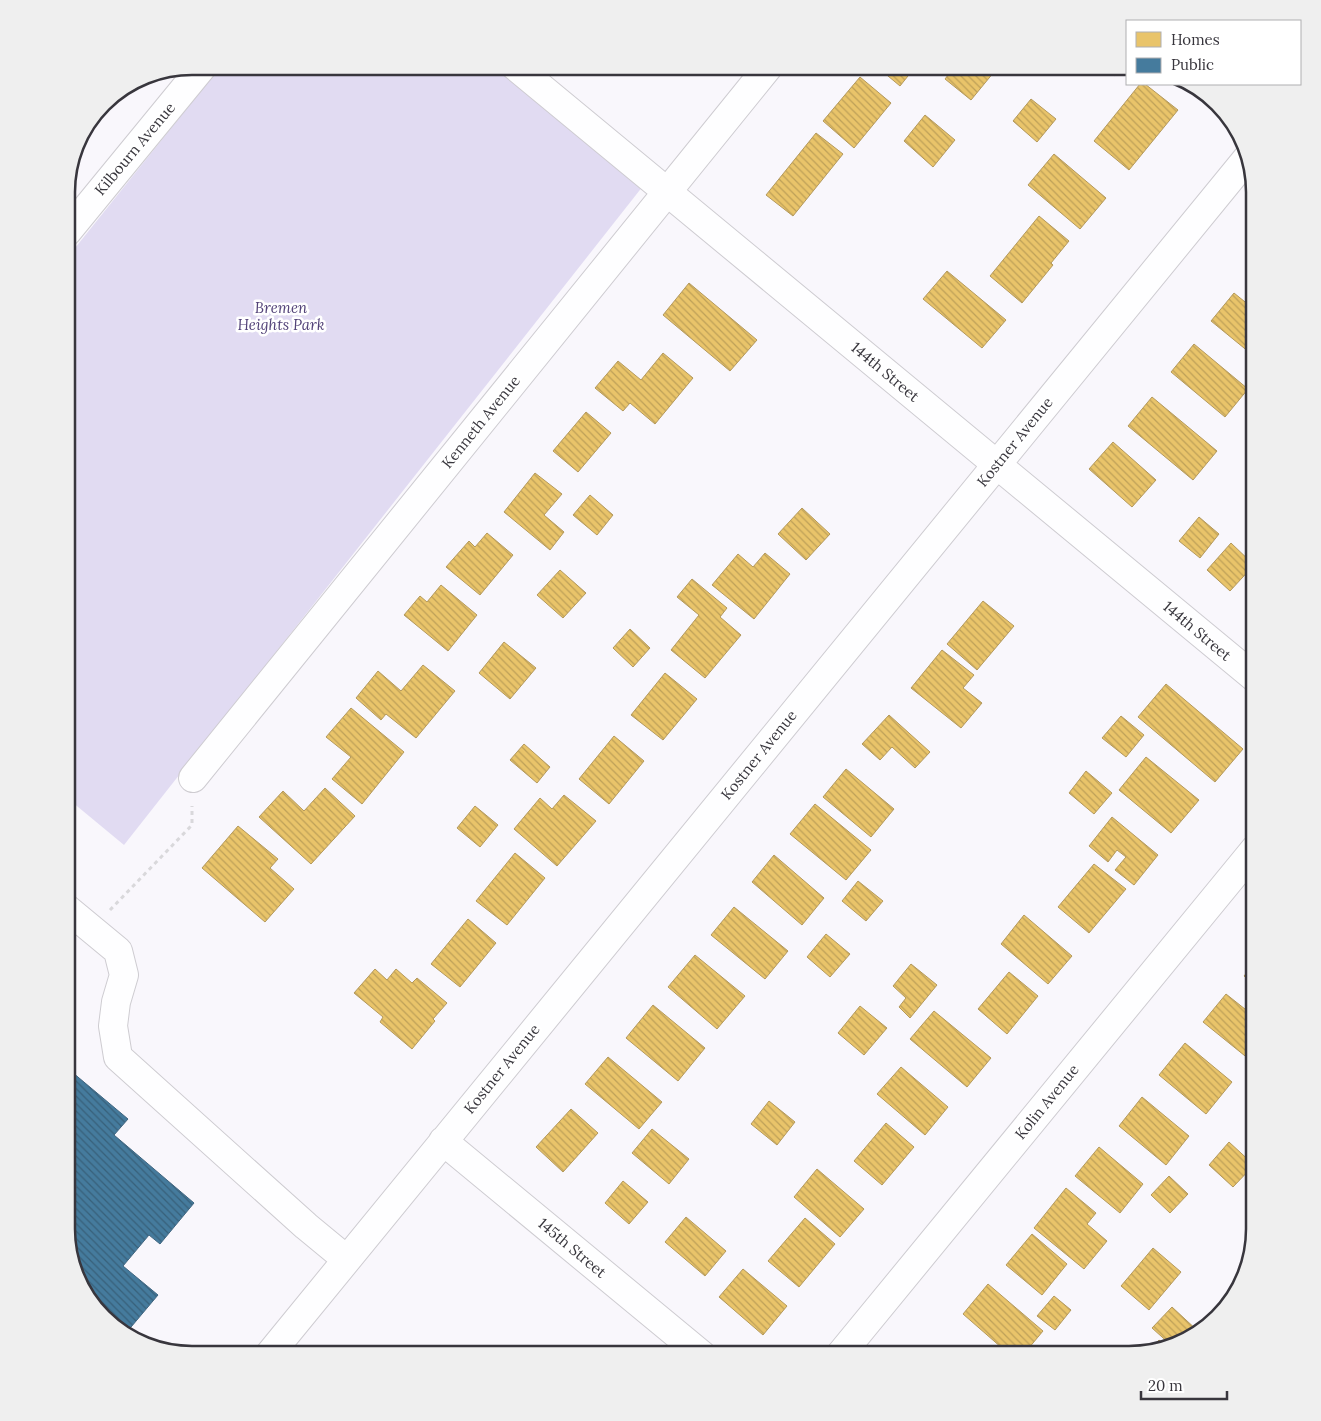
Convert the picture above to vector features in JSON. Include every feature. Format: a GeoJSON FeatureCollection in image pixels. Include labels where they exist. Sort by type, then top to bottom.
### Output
{"type":"FeatureCollection","features":[{"type":"Feature","properties":{"kind":"street","name":"Kilbourn Avenue"},"geometry":{"type":"LineString","coordinates":[[75,221],[196,75]]}},
{"type":"Feature","properties":{"kind":"street","name":"144th Street"},"geometry":{"type":"LineString","coordinates":[[526,75],[1246,671]]}},
{"type":"Feature","properties":{"kind":"street","name":"Kenneth Avenue"},"geometry":{"type":"LineString","coordinates":[[193,778],[762,75]]}},
{"type":"Feature","properties":{"kind":"street","name":"Kostner Avenue"},"geometry":{"type":"LineString","coordinates":[[276,1346],[1243,164]]}},
{"type":"Feature","properties":{"kind":"street","name":"Kolin Avenue"},"geometry":{"type":"LineString","coordinates":[[847,1346],[1246,860]]}},
{"type":"Feature","properties":{"kind":"street"},"geometry":{"type":"LineString","coordinates":[[75,915],[118,951],[124,974],[116,1002],[114,1026],[118,1057],[306,1226],[346,1259]]}},
{"type":"Feature","properties":{"kind":"street","name":"145th Street"},"geometry":{"type":"LineString","coordinates":[[443,1141],[691,1346]]}},
{"type":"Feature","properties":{"kind":"path"},"geometry":{"type":"LineString","coordinates":[[92,929],[192,824],[193,778]]}},
{"type":"Feature","properties":{"kind":"green space","name":"Bremen Heights Park"},"geometry":{"type":"Polygon","coordinates":[[[214,75],[511,75],[643,186],[124,845],[75,804],[75,248],[214,75]]]}},
{"type":"Feature","properties":{"kind":"building: Homes"},"geometry":{"type":"Polygon","coordinates":[[[887,75],[909,75],[900,86],[887,75]]]}},
{"type":"Feature","properties":{"kind":"building: Homes"},"geometry":{"type":"Polygon","coordinates":[[[948,75],[992,75],[971,100],[945,79],[948,75]]]}},
{"type":"Feature","properties":{"kind":"building: Homes"},"geometry":{"type":"Polygon","coordinates":[[[860,77],[891,103],[854,148],[823,121],[860,77]]]}},
{"type":"Feature","properties":{"kind":"building: Homes"},"geometry":{"type":"Polygon","coordinates":[[[1139,85],[1146,85],[1178,110],[1129,170],[1094,141],[1139,85]]]}},
{"type":"Feature","properties":{"kind":"building: Homes"},"geometry":{"type":"Polygon","coordinates":[[[1031,99],[1056,119],[1037,142],[1013,121],[1031,99]]]}},
{"type":"Feature","properties":{"kind":"building: Homes"},"geometry":{"type":"Polygon","coordinates":[[[925,115],[955,140],[933,167],[904,141],[925,115]]]}},
{"type":"Feature","properties":{"kind":"building: Homes"},"geometry":{"type":"Polygon","coordinates":[[[816,133],[843,154],[793,216],[766,195],[816,133]]]}},
{"type":"Feature","properties":{"kind":"building: Homes"},"geometry":{"type":"Polygon","coordinates":[[[1054,154],[1106,198],[1080,229],[1028,185],[1054,154]]]}},
{"type":"Feature","properties":{"kind":"building: Homes"},"geometry":{"type":"Polygon","coordinates":[[[1039,216],[1069,241],[1051,263],[1053,265],[1022,303],[990,276],[1039,216]]]}},
{"type":"Feature","properties":{"kind":"building: Homes"},"geometry":{"type":"Polygon","coordinates":[[[947,271],[1006,320],[982,348],[923,299],[947,271]]]}},
{"type":"Feature","properties":{"kind":"building: Homes"},"geometry":{"type":"Polygon","coordinates":[[[689,283],[757,340],[730,371],[663,315],[689,283]]]}},
{"type":"Feature","properties":{"kind":"building: Homes"},"geometry":{"type":"Polygon","coordinates":[[[1234,293],[1246,303],[1246,350],[1211,321],[1234,293]]]}},
{"type":"Feature","properties":{"kind":"building: Homes"},"geometry":{"type":"Polygon","coordinates":[[[1194,344],[1246,387],[1246,391],[1225,417],[1171,372],[1194,344]]]}},
{"type":"Feature","properties":{"kind":"building: Homes"},"geometry":{"type":"Polygon","coordinates":[[[663,353],[693,378],[655,424],[630,403],[623,411],[595,388],[618,361],[641,380],[663,353]]]}},
{"type":"Feature","properties":{"kind":"building: Homes"},"geometry":{"type":"Polygon","coordinates":[[[1152,397],[1217,451],[1193,480],[1128,426],[1152,397]]]}},
{"type":"Feature","properties":{"kind":"building: Homes"},"geometry":{"type":"Polygon","coordinates":[[[586,412],[611,433],[578,472],[553,451],[586,412]]]}},
{"type":"Feature","properties":{"kind":"building: Homes"},"geometry":{"type":"Polygon","coordinates":[[[1113,442],[1156,480],[1132,507],[1089,469],[1113,442]]]}},
{"type":"Feature","properties":{"kind":"building: Homes"},"geometry":{"type":"Polygon","coordinates":[[[535,473],[562,494],[544,515],[564,532],[550,550],[504,512],[535,473]]]}},
{"type":"Feature","properties":{"kind":"building: Homes"},"geometry":{"type":"Polygon","coordinates":[[[590,495],[613,515],[597,535],[573,515],[590,495]]]}},
{"type":"Feature","properties":{"kind":"building: Homes"},"geometry":{"type":"Polygon","coordinates":[[[802,508],[830,534],[806,560],[778,534],[802,508]]]}},
{"type":"Feature","properties":{"kind":"building: Homes"},"geometry":{"type":"Polygon","coordinates":[[[1199,517],[1219,534],[1200,558],[1179,541],[1199,517]]]}},
{"type":"Feature","properties":{"kind":"building: Homes"},"geometry":{"type":"Polygon","coordinates":[[[487,533],[513,555],[480,595],[446,567],[469,541],[475,547],[487,533]]]}},
{"type":"Feature","properties":{"kind":"building: Homes"},"geometry":{"type":"Polygon","coordinates":[[[1231,543],[1246,557],[1246,574],[1230,591],[1207,570],[1231,543]]]}},
{"type":"Feature","properties":{"kind":"building: Homes"},"geometry":{"type":"Polygon","coordinates":[[[765,553],[790,574],[754,619],[712,585],[738,554],[753,567],[765,553]]]}},
{"type":"Feature","properties":{"kind":"building: Homes"},"geometry":{"type":"Polygon","coordinates":[[[560,570],[586,593],[563,618],[537,595],[560,570]]]}},
{"type":"Feature","properties":{"kind":"building: Homes"},"geometry":{"type":"Polygon","coordinates":[[[692,579],[727,608],[720,617],[741,635],[705,678],[671,650],[699,615],[677,597],[692,579]]]}},
{"type":"Feature","properties":{"kind":"building: Homes"},"geometry":{"type":"Polygon","coordinates":[[[441,585],[477,615],[448,651],[404,615],[420,596],[427,602],[441,585]]]}},
{"type":"Feature","properties":{"kind":"building: Homes"},"geometry":{"type":"Polygon","coordinates":[[[983,601],[1014,626],[977,670],[947,644],[983,601]]]}},
{"type":"Feature","properties":{"kind":"building: Homes"},"geometry":{"type":"Polygon","coordinates":[[[630,629],[650,648],[633,667],[613,648],[630,629]]]}},
{"type":"Feature","properties":{"kind":"building: Homes"},"geometry":{"type":"Polygon","coordinates":[[[504,642],[536,668],[510,699],[479,673],[504,642]]]}},
{"type":"Feature","properties":{"kind":"building: Homes"},"geometry":{"type":"Polygon","coordinates":[[[942,650],[974,675],[963,688],[982,703],[961,728],[911,688],[942,650]]]}},
{"type":"Feature","properties":{"kind":"building: Homes"},"geometry":{"type":"Polygon","coordinates":[[[423,665],[455,691],[416,738],[386,714],[381,720],[356,698],[378,671],[401,691],[423,665]]]}},
{"type":"Feature","properties":{"kind":"building: Homes"},"geometry":{"type":"Polygon","coordinates":[[[665,673],[697,699],[663,740],[631,715],[665,673]]]}},
{"type":"Feature","properties":{"kind":"building: Homes"},"geometry":{"type":"Polygon","coordinates":[[[1166,684],[1243,749],[1215,782],[1138,717],[1166,684]]]}},
{"type":"Feature","properties":{"kind":"building: Homes"},"geometry":{"type":"Polygon","coordinates":[[[351,708],[404,752],[362,804],[332,779],[351,757],[326,737],[351,708]]]}},
{"type":"Feature","properties":{"kind":"building: Homes"},"geometry":{"type":"Polygon","coordinates":[[[889,715],[930,752],[915,768],[892,747],[880,760],[862,744],[889,715]]]}},
{"type":"Feature","properties":{"kind":"building: Homes"},"geometry":{"type":"Polygon","coordinates":[[[1121,716],[1144,735],[1126,757],[1102,738],[1121,716]]]}},
{"type":"Feature","properties":{"kind":"building: Homes"},"geometry":{"type":"Polygon","coordinates":[[[614,736],[644,761],[609,804],[579,779],[614,736]]]}},
{"type":"Feature","properties":{"kind":"building: Homes"},"geometry":{"type":"Polygon","coordinates":[[[524,744],[550,767],[537,783],[510,760],[524,744]]]}},
{"type":"Feature","properties":{"kind":"building: Homes"},"geometry":{"type":"Polygon","coordinates":[[[1146,757],[1199,800],[1171,833],[1119,790],[1146,757]]]}},
{"type":"Feature","properties":{"kind":"building: Homes"},"geometry":{"type":"Polygon","coordinates":[[[846,769],[894,809],[871,837],[823,797],[846,769]]]}},
{"type":"Feature","properties":{"kind":"building: Homes"},"geometry":{"type":"Polygon","coordinates":[[[1086,771],[1112,793],[1094,814],[1069,793],[1086,771]]]}},
{"type":"Feature","properties":{"kind":"building: Homes"},"geometry":{"type":"Polygon","coordinates":[[[325,788],[355,816],[311,864],[259,817],[283,791],[304,811],[325,788]]]}},
{"type":"Feature","properties":{"kind":"building: Homes"},"geometry":{"type":"Polygon","coordinates":[[[564,795],[596,821],[557,866],[514,829],[540,798],[552,809],[564,795]]]}},
{"type":"Feature","properties":{"kind":"building: Homes"},"geometry":{"type":"Polygon","coordinates":[[[815,804],[871,850],[846,880],[790,834],[815,804]]]}},
{"type":"Feature","properties":{"kind":"building: Homes"},"geometry":{"type":"Polygon","coordinates":[[[475,806],[498,825],[480,847],[457,828],[475,806]]]}},
{"type":"Feature","properties":{"kind":"building: Homes"},"geometry":{"type":"Polygon","coordinates":[[[1112,817],[1158,855],[1134,885],[1115,870],[1126,857],[1117,850],[1108,862],[1089,846],[1112,817]]]}},
{"type":"Feature","properties":{"kind":"building: Homes"},"geometry":{"type":"Polygon","coordinates":[[[238,826],[278,859],[270,868],[294,889],[265,922],[202,868],[238,826]]]}},
{"type":"Feature","properties":{"kind":"building: Homes"},"geometry":{"type":"Polygon","coordinates":[[[515,853],[545,878],[507,925],[476,901],[515,853]]]}},
{"type":"Feature","properties":{"kind":"building: Homes"},"geometry":{"type":"Polygon","coordinates":[[[774,855],[824,898],[802,925],[752,882],[774,855]]]}},
{"type":"Feature","properties":{"kind":"building: Homes"},"geometry":{"type":"Polygon","coordinates":[[[1094,864],[1126,889],[1089,933],[1058,907],[1094,864]]]}},
{"type":"Feature","properties":{"kind":"building: Homes"},"geometry":{"type":"Polygon","coordinates":[[[858,881],[883,901],[866,921],[842,901],[858,881]]]}},
{"type":"Feature","properties":{"kind":"building: Homes"},"geometry":{"type":"Polygon","coordinates":[[[734,907],[788,951],[765,979],[711,935],[734,907]]]}},
{"type":"Feature","properties":{"kind":"building: Homes"},"geometry":{"type":"Polygon","coordinates":[[[1024,915],[1072,956],[1048,984],[1001,944],[1024,915]]]}},
{"type":"Feature","properties":{"kind":"building: Homes"},"geometry":{"type":"Polygon","coordinates":[[[468,919],[496,943],[460,987],[431,964],[468,919]]]}},
{"type":"Feature","properties":{"kind":"building: Homes"},"geometry":{"type":"Polygon","coordinates":[[[826,934],[850,954],[830,977],[807,957],[826,934]]]}},
{"type":"Feature","properties":{"kind":"building: Homes"},"geometry":{"type":"Polygon","coordinates":[[[695,955],[745,996],[717,1029],[668,987],[695,955]]]}},
{"type":"Feature","properties":{"kind":"building: Homes"},"geometry":{"type":"Polygon","coordinates":[[[911,964],[937,985],[910,1018],[899,1007],[906,998],[893,986],[911,964]]]}},
{"type":"Feature","properties":{"kind":"building: Homes"},"geometry":{"type":"Polygon","coordinates":[[[375,969],[387,980],[396,969],[412,983],[417,978],[447,1003],[412,1049],[380,1022],[383,1017],[354,993],[375,969]]]}},
{"type":"Feature","properties":{"kind":"building: Homes"},"geometry":{"type":"Polygon","coordinates":[[[1009,972],[1038,996],[1007,1034],[978,1009],[1009,972]]]}},
{"type":"Feature","properties":{"kind":"building: Homes"},"geometry":{"type":"Polygon","coordinates":[[[1226,994],[1246,1010],[1246,1057],[1203,1022],[1226,994]]]}},
{"type":"Feature","properties":{"kind":"building: Homes"},"geometry":{"type":"Polygon","coordinates":[[[653,1005],[705,1048],[678,1081],[626,1038],[653,1005]]]}},
{"type":"Feature","properties":{"kind":"building: Homes"},"geometry":{"type":"Polygon","coordinates":[[[860,1006],[887,1028],[864,1055],[838,1033],[860,1006]]]}},
{"type":"Feature","properties":{"kind":"building: Homes"},"geometry":{"type":"Polygon","coordinates":[[[934,1011],[991,1058],[967,1087],[910,1039],[934,1011]]]}},
{"type":"Feature","properties":{"kind":"building: Homes"},"geometry":{"type":"Polygon","coordinates":[[[1185,1043],[1232,1082],[1206,1114],[1159,1075],[1185,1043]]]}},
{"type":"Feature","properties":{"kind":"building: Homes"},"geometry":{"type":"Polygon","coordinates":[[[608,1057],[662,1102],[639,1129],[585,1084],[608,1057]]]}},
{"type":"Feature","properties":{"kind":"building: Homes"},"geometry":{"type":"Polygon","coordinates":[[[901,1067],[948,1107],[925,1135],[877,1094],[901,1067]]]}},
{"type":"Feature","properties":{"kind":"building: Homes"},"geometry":{"type":"Polygon","coordinates":[[[1142,1097],[1189,1136],[1166,1165],[1119,1126],[1142,1097]]]}},
{"type":"Feature","properties":{"kind":"building: Homes"},"geometry":{"type":"Polygon","coordinates":[[[769,1101],[795,1122],[777,1145],[751,1124],[769,1101]]]}},
{"type":"Feature","properties":{"kind":"building: Homes"},"geometry":{"type":"Polygon","coordinates":[[[571,1109],[598,1133],[563,1172],[536,1147],[571,1109]]]}},
{"type":"Feature","properties":{"kind":"building: Homes"},"geometry":{"type":"Polygon","coordinates":[[[886,1123],[914,1147],[882,1185],[854,1161],[886,1123]]]}},
{"type":"Feature","properties":{"kind":"building: Homes"},"geometry":{"type":"Polygon","coordinates":[[[652,1129],[689,1159],[669,1184],[632,1153],[652,1129]]]}},
{"type":"Feature","properties":{"kind":"building: Homes"},"geometry":{"type":"Polygon","coordinates":[[[1229,1142],[1246,1158],[1246,1173],[1233,1187],[1209,1165],[1229,1142]]]}},
{"type":"Feature","properties":{"kind":"building: Homes"},"geometry":{"type":"Polygon","coordinates":[[[1099,1147],[1143,1184],[1120,1213],[1075,1176],[1099,1147]]]}},
{"type":"Feature","properties":{"kind":"building: Homes"},"geometry":{"type":"Polygon","coordinates":[[[817,1169],[864,1209],[840,1237],[794,1197],[817,1169]]]}},
{"type":"Feature","properties":{"kind":"building: Homes"},"geometry":{"type":"Polygon","coordinates":[[[1169,1176],[1188,1194],[1170,1213],[1151,1195],[1169,1176]]]}},
{"type":"Feature","properties":{"kind":"building: Homes"},"geometry":{"type":"Polygon","coordinates":[[[623,1181],[648,1202],[629,1224],[605,1203],[623,1181]]]}},
{"type":"Feature","properties":{"kind":"building: Homes"},"geometry":{"type":"Polygon","coordinates":[[[1066,1188],[1096,1213],[1087,1224],[1107,1241],[1084,1269],[1034,1228],[1066,1188]]]}},
{"type":"Feature","properties":{"kind":"building: Homes"},"geometry":{"type":"Polygon","coordinates":[[[686,1217],[726,1251],[705,1276],[665,1242],[686,1217]]]}},
{"type":"Feature","properties":{"kind":"building: Homes"},"geometry":{"type":"Polygon","coordinates":[[[805,1218],[835,1244],[799,1287],[768,1261],[805,1218]]]}},
{"type":"Feature","properties":{"kind":"building: Homes"},"geometry":{"type":"Polygon","coordinates":[[[1032,1234],[1067,1264],[1042,1295],[1006,1265],[1032,1234]]]}},
{"type":"Feature","properties":{"kind":"building: Homes"},"geometry":{"type":"Polygon","coordinates":[[[1153,1248],[1181,1272],[1149,1310],[1121,1286],[1153,1248]]]}},
{"type":"Feature","properties":{"kind":"building: Homes"},"geometry":{"type":"Polygon","coordinates":[[[743,1269],[787,1306],[763,1335],[719,1297],[743,1269]]]}},
{"type":"Feature","properties":{"kind":"building: Homes"},"geometry":{"type":"Polygon","coordinates":[[[988,1284],[1043,1331],[1030,1346],[1000,1346],[963,1314],[988,1284]]]}},
{"type":"Feature","properties":{"kind":"building: Homes"},"geometry":{"type":"Polygon","coordinates":[[[1054,1296],[1071,1310],[1055,1330],[1037,1316],[1054,1296]]]}},
{"type":"Feature","properties":{"kind":"building: Homes"},"geometry":{"type":"Polygon","coordinates":[[[1172,1307],[1193,1326],[1166,1340],[1152,1328],[1172,1307]]]}},
{"type":"Feature","properties":{"kind":"building: Public"},"geometry":{"type":"Polygon","coordinates":[[[75,1075],[128,1119],[114,1135],[194,1203],[160,1244],[149,1235],[123,1266],[158,1295],[130,1328],[109,1312],[99,1300],[81,1267],[77,1252],[75,1229],[75,1189],[77,1187],[75,1186],[75,1075]]]}}]}
